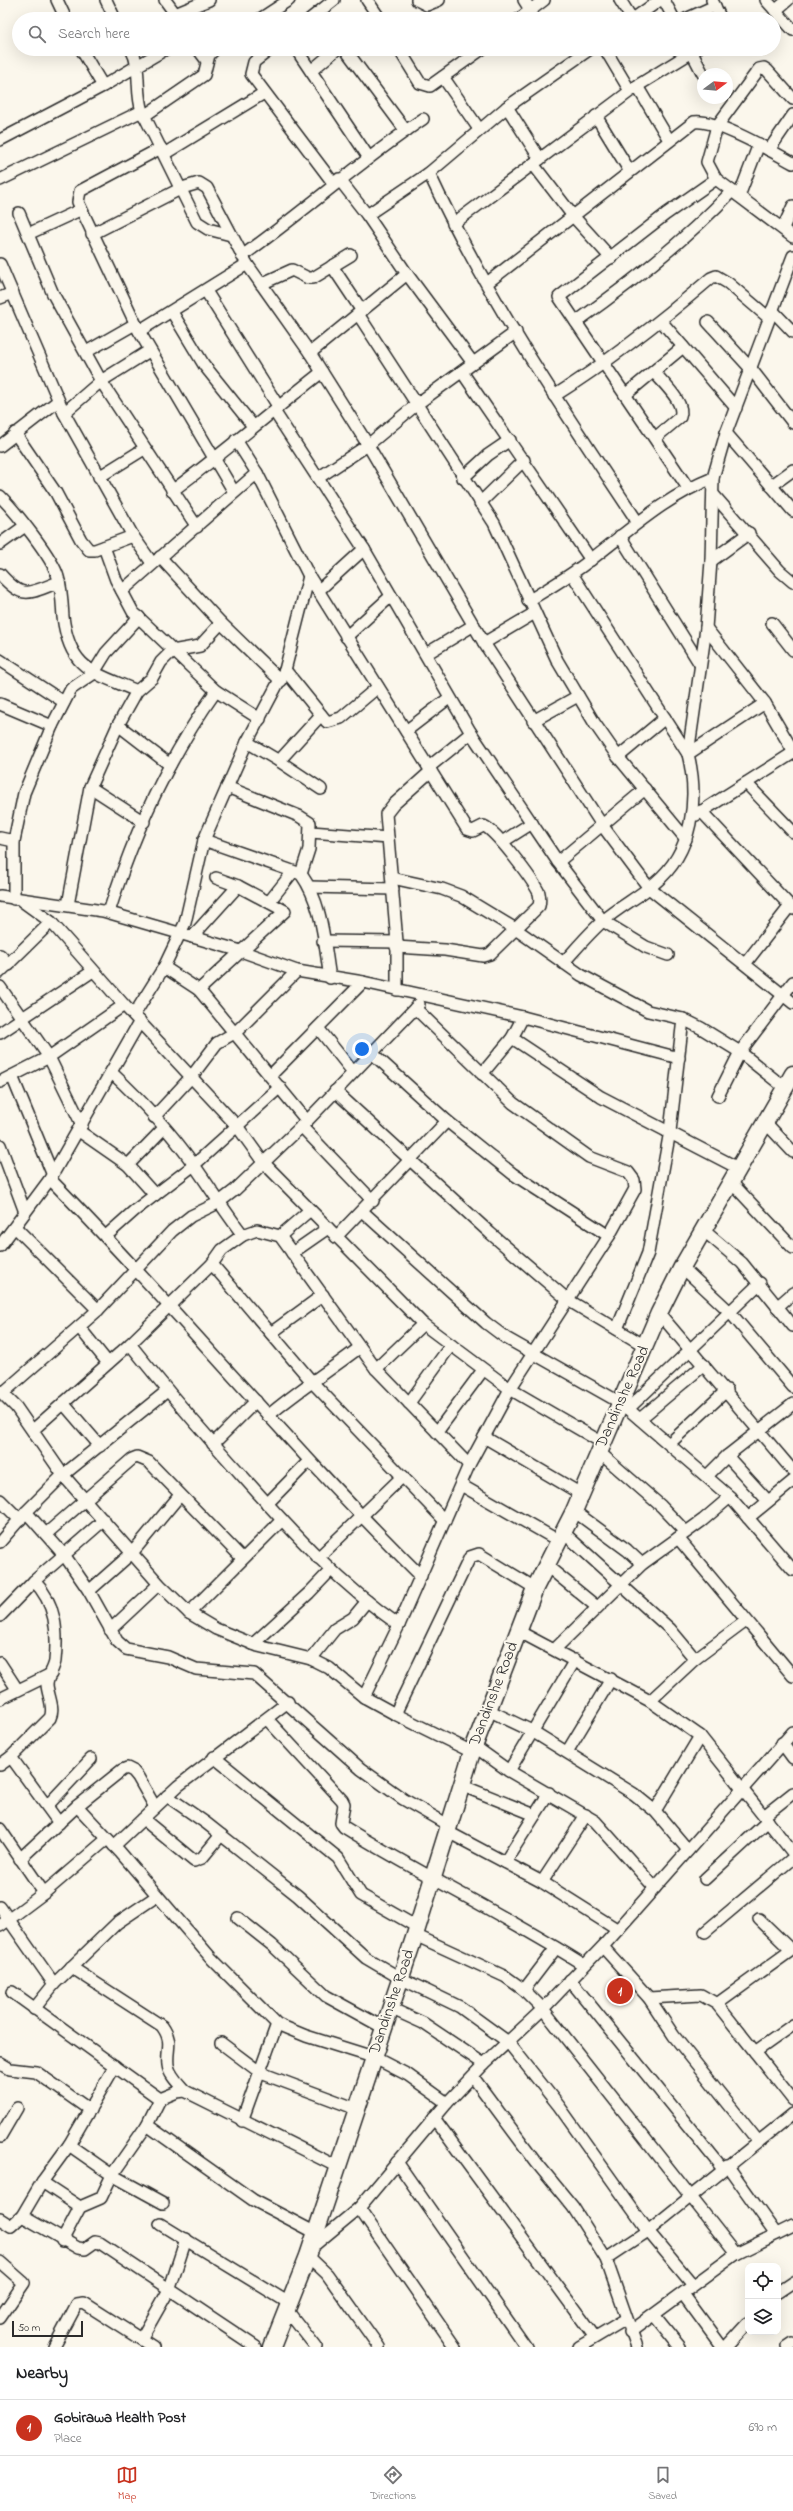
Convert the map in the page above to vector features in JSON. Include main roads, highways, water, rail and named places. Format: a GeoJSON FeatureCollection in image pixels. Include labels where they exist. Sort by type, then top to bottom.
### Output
{"type":"FeatureCollection","features":[{"type":"Feature","properties":{"kind":"place","name":"Gobirawa Health Post"},"geometry":{"type":"Point","coordinates":[620,1991]}}]}
